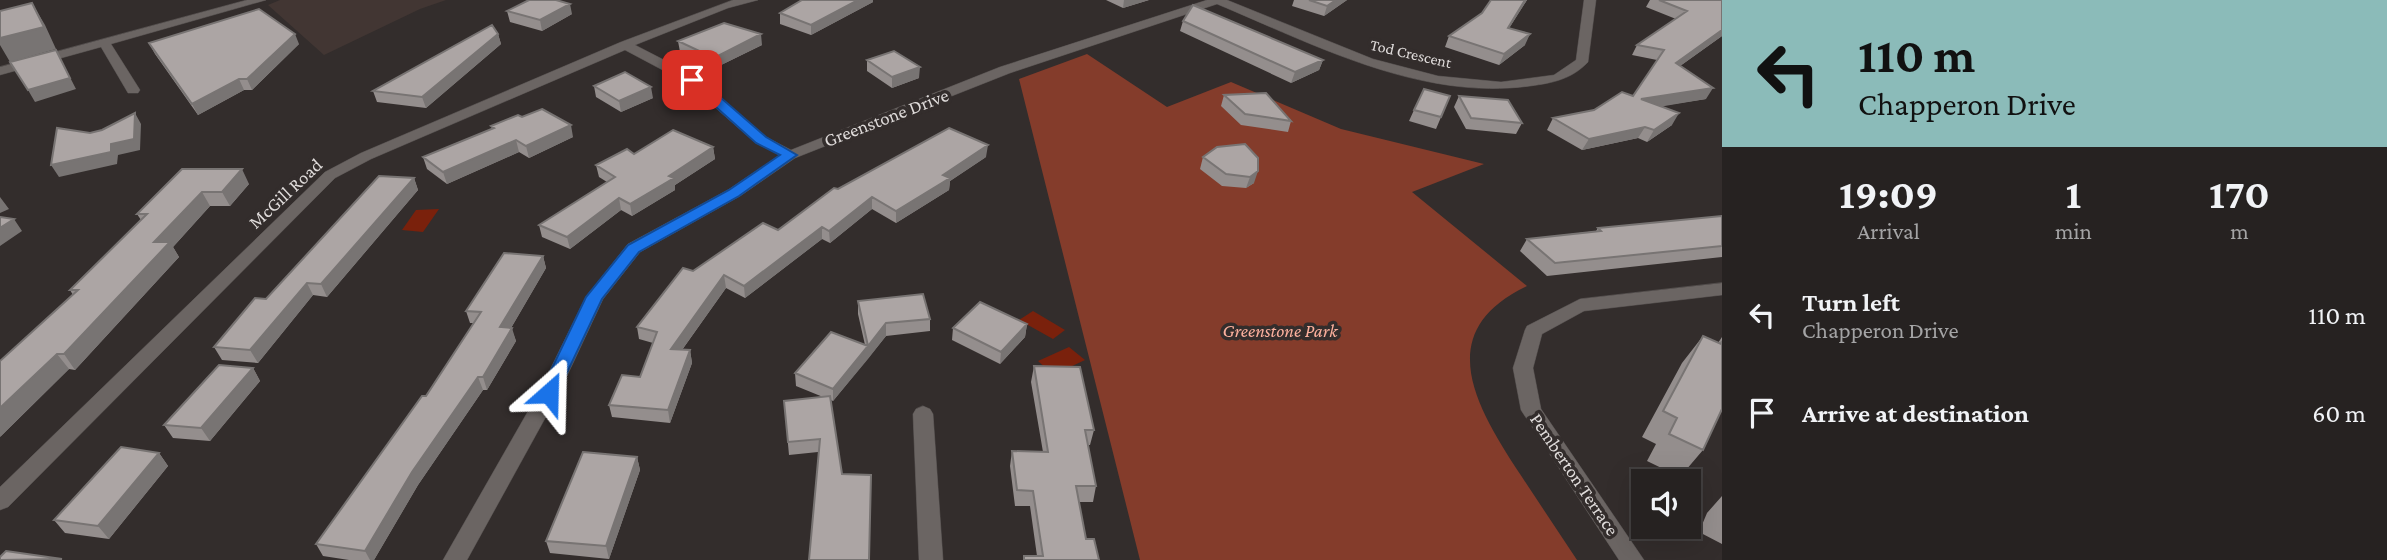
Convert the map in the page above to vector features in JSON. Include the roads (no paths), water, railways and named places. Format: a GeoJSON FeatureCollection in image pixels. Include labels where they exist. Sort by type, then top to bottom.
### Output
{"type":"FeatureCollection","features":[{"type":"Feature","properties":{"kind":"street"},"geometry":{"type":"LineString","coordinates":[[0,71],[260,0]]}},
{"type":"Feature","properties":{"kind":"street","name":"McGill Road"},"geometry":{"type":"LineString","coordinates":[[0,501],[330,176],[366,156],[625,45],[725,5],[752,0]]}},
{"type":"Feature","properties":{"kind":"street","name":"Tod Crescent"},"geometry":{"type":"LineString","coordinates":[[1217,0],[1368,62],[1438,80],[1501,86],[1558,78],[1582,62],[1590,0]]}},
{"type":"Feature","properties":{"kind":"street","name":"Greenstone Drive"},"geometry":{"type":"LineString","coordinates":[[454,560],[549,393],[594,297],[634,248],[734,193],[790,155],[1005,70],[1217,0]]}},
{"type":"Feature","properties":{"kind":"street"},"geometry":{"type":"LineString","coordinates":[[105,44],[133,90]]}},
{"type":"Feature","properties":{"kind":"street"},"geometry":{"type":"LineString","coordinates":[[625,45],[692,80],[761,140],[790,155]]}},
{"type":"Feature","properties":{"kind":"street","name":"Pemberton Terrace"},"geometry":{"type":"LineString","coordinates":[[1632,560],[1531,410],[1523,368],[1534,330],[1580,305],[1722,289]]}},
{"type":"Feature","properties":{"kind":"street"},"geometry":{"type":"LineString","coordinates":[[923,414],[931,560]]}},
{"type":"Feature","properties":{"kind":"park label","name":"Greenstone Park"},"geometry":{"type":"Point","coordinates":[1280,330]}}]}
